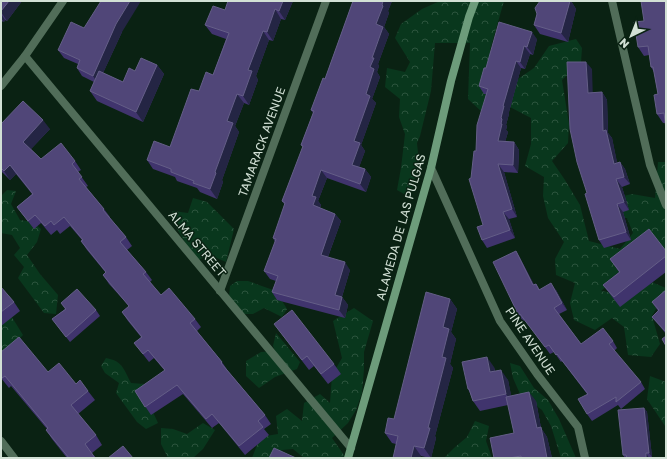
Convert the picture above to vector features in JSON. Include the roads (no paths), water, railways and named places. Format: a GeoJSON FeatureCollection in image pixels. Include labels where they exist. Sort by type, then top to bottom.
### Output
{"type":"FeatureCollection","features":[{"type":"Feature","properties":{"kind":"main road","name":"ALAMEDA DE LAS PULGAS"},"geometry":{"type":"LineString","coordinates":[[348,458],[431,168],[452,81],[474,1]]}},
{"type":"Feature","properties":{"kind":"street"},"geometry":{"type":"LineString","coordinates":[[1,86],[25,56],[62,1]]}},
{"type":"Feature","properties":{"kind":"street","name":"TAMARACK AVENUE"},"geometry":{"type":"LineString","coordinates":[[220,291],[326,1]]}},
{"type":"Feature","properties":{"kind":"street"},"geometry":{"type":"LineString","coordinates":[[612,1],[650,165],[666,205]]}},
{"type":"Feature","properties":{"kind":"street","name":"ALMA STREET"},"geometry":{"type":"LineString","coordinates":[[25,56],[351,448]]}},
{"type":"Feature","properties":{"kind":"street","name":"PINE AVENUE"},"geometry":{"type":"LineString","coordinates":[[431,168],[500,321],[537,374],[578,427],[585,458]]}},
{"type":"Feature","properties":{"kind":"street"},"geometry":{"type":"LineString","coordinates":[[1,441],[14,458]]}}]}
